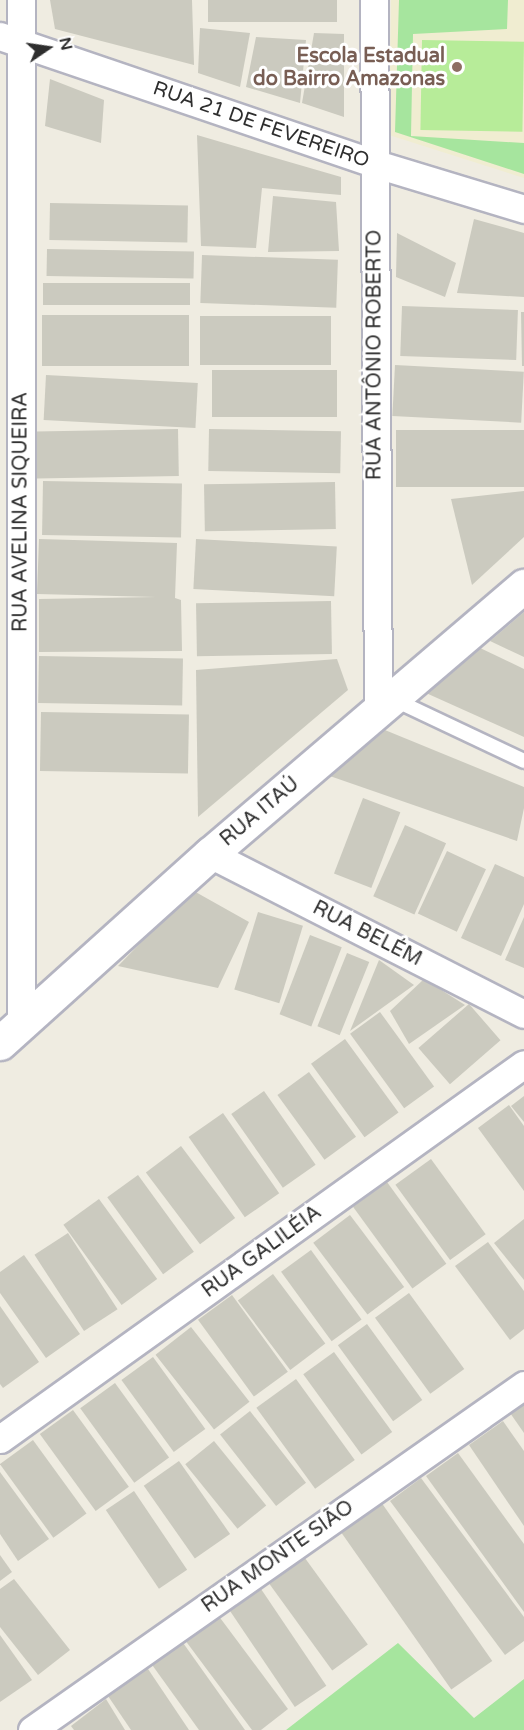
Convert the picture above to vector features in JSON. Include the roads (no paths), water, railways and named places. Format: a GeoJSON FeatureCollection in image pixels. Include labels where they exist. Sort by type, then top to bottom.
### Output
{"type":"FeatureCollection","features":[{"type":"Feature","properties":{"kind":"street","name":"RUA AVELINA SIQUEIRA"},"geometry":{"type":"LineString","coordinates":[[11,1034],[10,40],[21,0]]}},
{"type":"Feature","properties":{"kind":"street","name":"RUA ANTÔNIO ROBERTO"},"geometry":{"type":"LineString","coordinates":[[374,0],[374,163],[385,704]]}},
{"type":"Feature","properties":{"kind":"street","name":"RUA 21 DE FEVEREIRO"},"geometry":{"type":"LineString","coordinates":[[10,40],[374,163],[524,209]]}},
{"type":"Feature","properties":{"kind":"street","name":"RUA ITAÚ"},"geometry":{"type":"LineString","coordinates":[[11,1034],[210,854],[524,586]]}},
{"type":"Feature","properties":{"kind":"street","name":"RUA BELÉM"},"geometry":{"type":"LineString","coordinates":[[210,854],[524,1014]]}},
{"type":"Feature","properties":{"kind":"street","name":"RUA GALILÉIA"},"geometry":{"type":"LineString","coordinates":[[0,1439],[524,1064]]}},
{"type":"Feature","properties":{"kind":"street","name":"RUA MONTE SIÃO"},"geometry":{"type":"LineString","coordinates":[[32,1730],[524,1385]]}},
{"type":"Feature","properties":{"kind":"lane"},"geometry":{"type":"LineString","coordinates":[[385,704],[524,761]]}},
{"type":"Feature","properties":{"kind":"place","name":"Escola Estadual do Bairro Amazonas"},"geometry":{"type":"Point","coordinates":[457,67]}}]}
